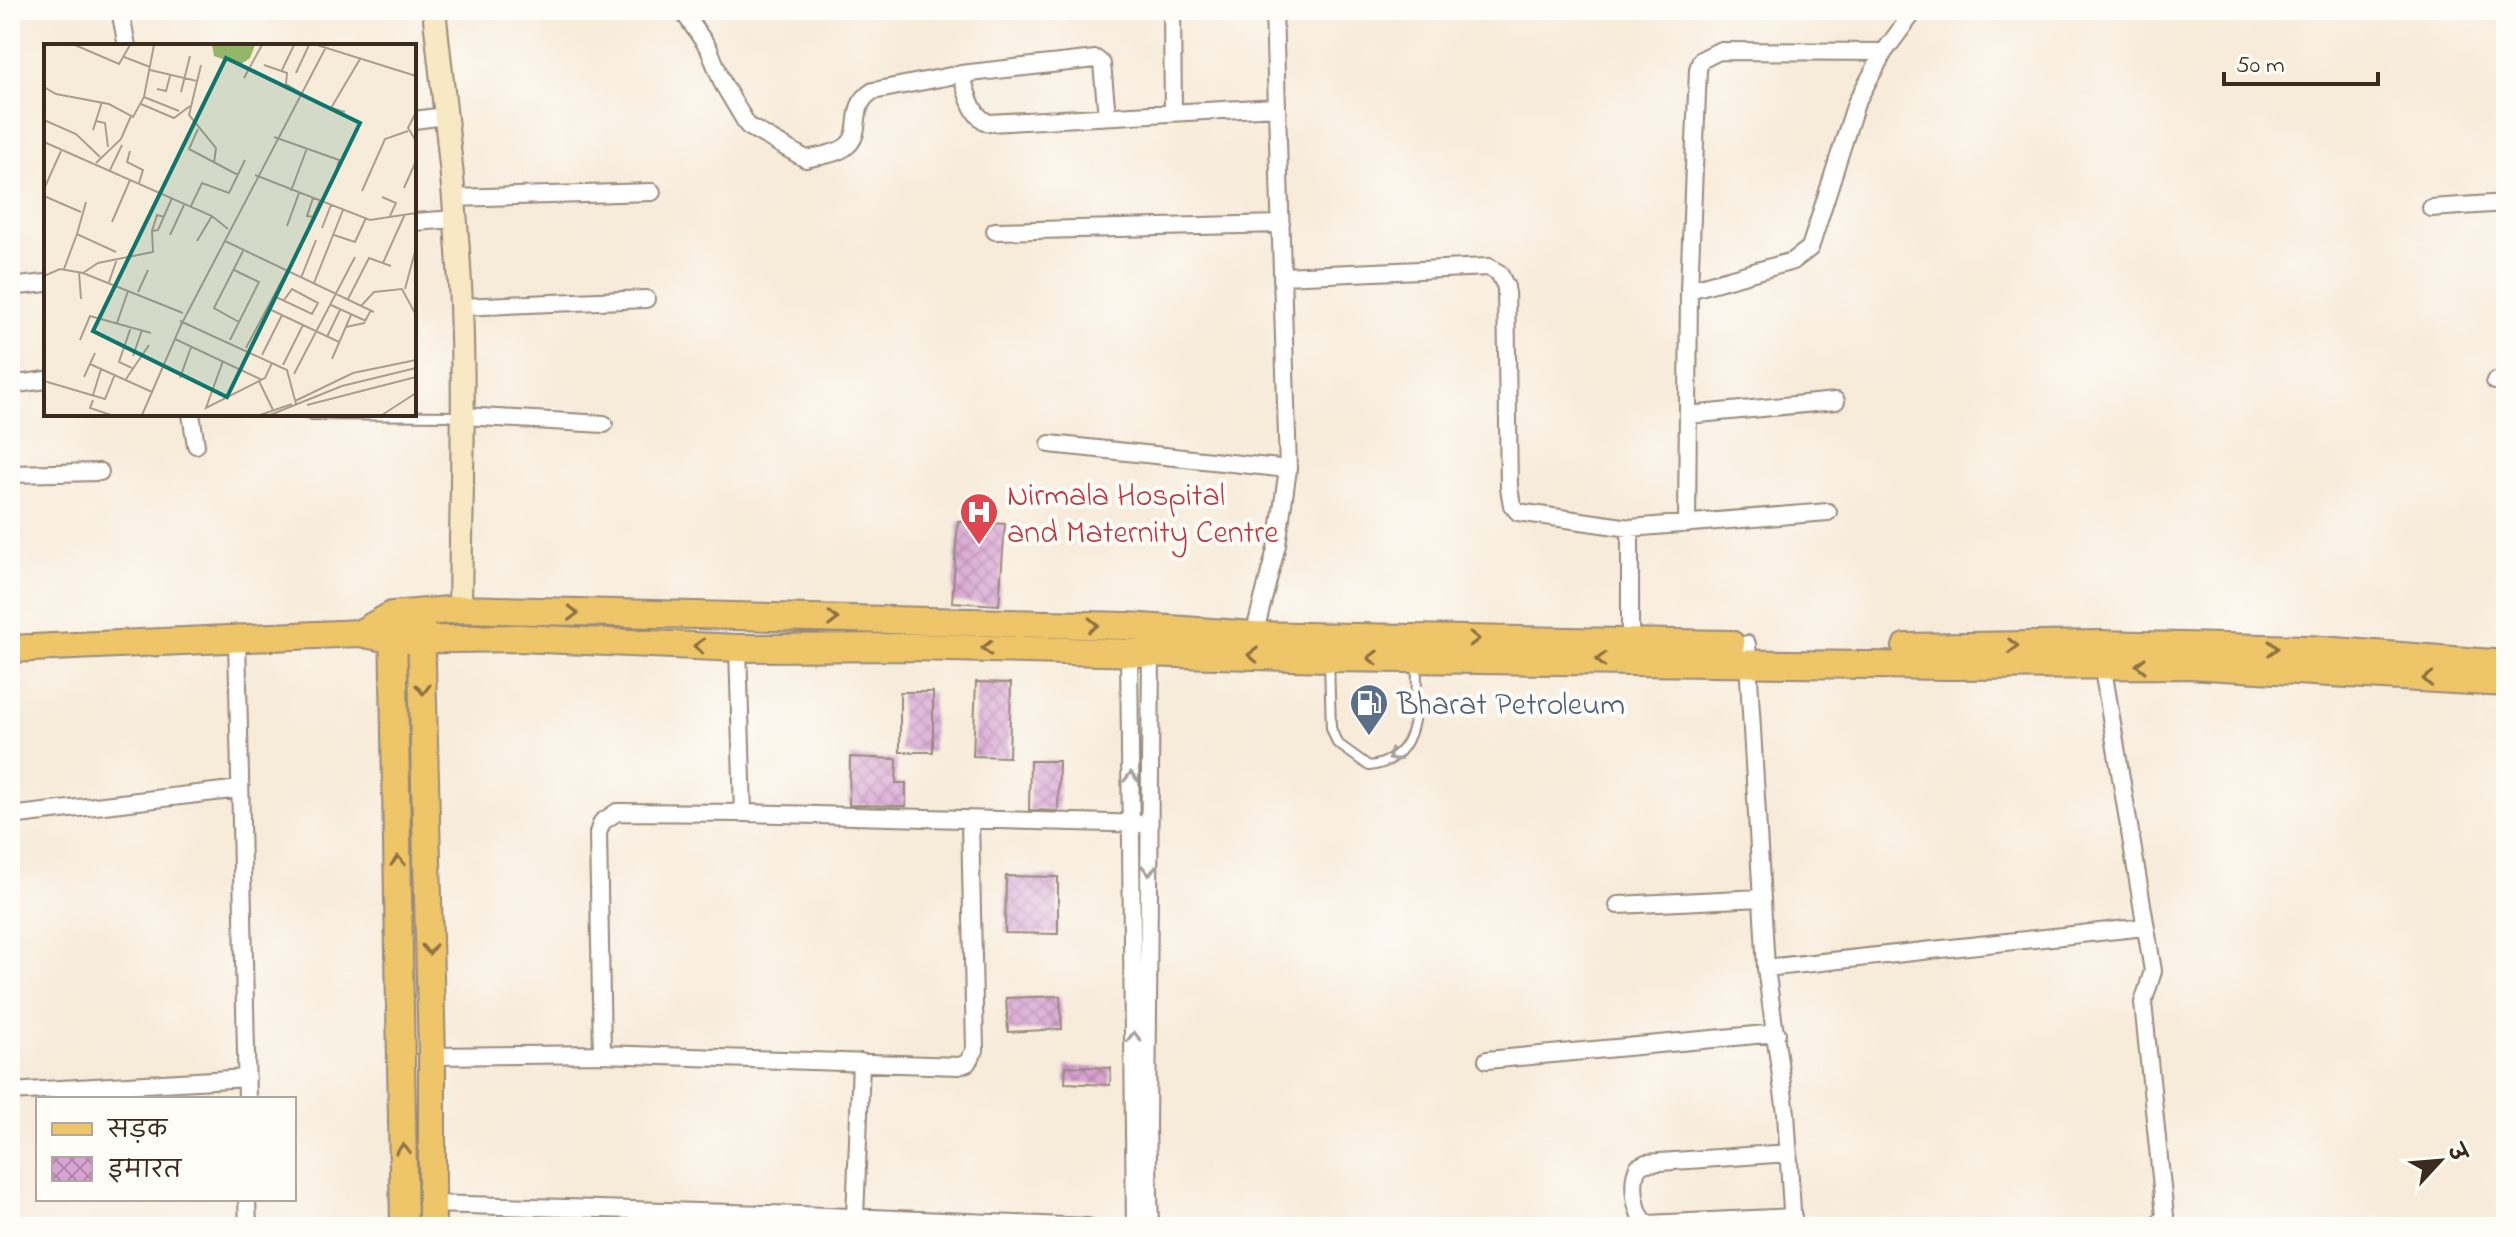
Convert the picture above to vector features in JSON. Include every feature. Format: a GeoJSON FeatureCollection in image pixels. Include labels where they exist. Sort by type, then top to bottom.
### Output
{"type":"FeatureCollection","features":[{"type":"Feature","properties":{"kind":"main road"},"geometry":{"type":"LineString","coordinates":[[434,10],[461,307],[460,609]]}},
{"type":"Feature","properties":{"kind":"main road"},"geometry":{"type":"LineString","coordinates":[[10,649],[360,633],[393,628],[420,611],[460,609],[1128,626],[1254,635],[1329,647]]}},
{"type":"Feature","properties":{"kind":"main road"},"geometry":{"type":"LineString","coordinates":[[420,611],[432,1056],[432,1216]]}},
{"type":"Feature","properties":{"kind":"main road"},"geometry":{"type":"LineString","coordinates":[[520,638],[522,611]]}},
{"type":"Feature","properties":{"kind":"main road"},"geometry":{"type":"LineString","coordinates":[[393,628],[421,638],[520,638],[738,648],[913,647],[1140,652],[1329,647],[1748,653],[1929,648],[2100,654],[2309,649],[2506,664]]}},
{"type":"Feature","properties":{"kind":"main road"},"geometry":{"type":"LineString","coordinates":[[393,628],[404,1227]]}},
{"type":"Feature","properties":{"kind":"main road"},"geometry":{"type":"LineString","coordinates":[[1417,648],[1630,641],[1748,653]]}},
{"type":"Feature","properties":{"kind":"main road"},"geometry":{"type":"LineString","coordinates":[[2100,654],[2187,665],[2506,683]]}},
{"type":"Feature","properties":{"kind":"street"},"geometry":{"type":"LineString","coordinates":[[120,10],[127,44]]}},
{"type":"Feature","properties":{"kind":"street"},"geometry":{"type":"LineString","coordinates":[[682,10],[709,49],[723,84],[748,126],[806,159],[846,148],[852,140],[859,104],[864,96],[873,91],[961,74],[1096,59],[1102,64],[1104,73],[1107,116]]}},
{"type":"Feature","properties":{"kind":"street"},"geometry":{"type":"LineString","coordinates":[[1172,10],[1173,113]]}},
{"type":"Feature","properties":{"kind":"street"},"geometry":{"type":"LineString","coordinates":[[1254,635],[1277,545],[1288,469],[1274,10]]}},
{"type":"Feature","properties":{"kind":"street"},"geometry":{"type":"LineString","coordinates":[[1689,290],[1793,261],[1810,248],[1856,103],[1884,52],[1915,10]]}},
{"type":"Feature","properties":{"kind":"street"},"geometry":{"type":"LineString","coordinates":[[1687,524],[1689,290],[1698,69],[1701,60],[1719,51],[1884,52]]}},
{"type":"Feature","properties":{"kind":"street"},"geometry":{"type":"LineString","coordinates":[[961,74],[975,113],[983,122],[1277,107]]}},
{"type":"Feature","properties":{"kind":"street"},"geometry":{"type":"LineString","coordinates":[[416,120],[445,116]]}},
{"type":"Feature","properties":{"kind":"street"},"geometry":{"type":"LineString","coordinates":[[416,221],[454,208],[652,192]]}},
{"type":"Feature","properties":{"kind":"street"},"geometry":{"type":"LineString","coordinates":[[2431,208],[2506,203]]}},
{"type":"Feature","properties":{"kind":"street"},"geometry":{"type":"LineString","coordinates":[[995,231],[1281,224]]}},
{"type":"Feature","properties":{"kind":"street"},"geometry":{"type":"LineString","coordinates":[[1282,276],[1489,267],[1499,273],[1506,287],[1509,488],[1512,505],[1518,512],[1630,528],[1828,512]]}},
{"type":"Feature","properties":{"kind":"street"},"geometry":{"type":"LineString","coordinates":[[10,287],[44,283]]}},
{"type":"Feature","properties":{"kind":"street"},"geometry":{"type":"LineString","coordinates":[[461,307],[646,299]]}},
{"type":"Feature","properties":{"kind":"street"},"geometry":{"type":"LineString","coordinates":[[10,385],[44,380]]}},
{"type":"Feature","properties":{"kind":"street"},"geometry":{"type":"LineString","coordinates":[[1688,415],[1836,401]]}},
{"type":"Feature","properties":{"kind":"street"},"geometry":{"type":"LineString","coordinates":[[191,416],[196,445]]}},
{"type":"Feature","properties":{"kind":"street"},"geometry":{"type":"LineString","coordinates":[[463,416],[604,424]]}},
{"type":"Feature","properties":{"kind":"street"},"geometry":{"type":"LineString","coordinates":[[1050,444],[1288,469]]}},
{"type":"Feature","properties":{"kind":"street"},"geometry":{"type":"LineString","coordinates":[[10,474],[100,472]]}},
{"type":"Feature","properties":{"kind":"street"},"geometry":{"type":"LineString","coordinates":[[1630,528],[1630,641]]}},
{"type":"Feature","properties":{"kind":"street"},"geometry":{"type":"LineString","coordinates":[[237,638],[247,1097]]}},
{"type":"Feature","properties":{"kind":"street"},"geometry":{"type":"LineString","coordinates":[[738,648],[743,813]]}},
{"type":"Feature","properties":{"kind":"street"},"geometry":{"type":"LineString","coordinates":[[1140,652],[1150,1227]]}},
{"type":"Feature","properties":{"kind":"street"},"geometry":{"type":"LineString","coordinates":[[1748,653],[1766,968],[1777,1033],[1789,1153],[1793,1222],[1648,1224],[1638,1213],[1635,1174],[1638,1167],[1646,1163],[1789,1153]]}},
{"type":"Feature","properties":{"kind":"street"},"geometry":{"type":"LineString","coordinates":[[2100,654],[2153,971],[2143,1003],[2165,1216],[2156,1227]]}},
{"type":"Feature","properties":{"kind":"street"},"geometry":{"type":"LineString","coordinates":[[10,816],[240,789]]}},
{"type":"Feature","properties":{"kind":"street"},"geometry":{"type":"LineString","coordinates":[[602,1054],[598,833],[602,822],[617,812],[1141,824]]}},
{"type":"Feature","properties":{"kind":"street"},"geometry":{"type":"LineString","coordinates":[[432,1056],[602,1054],[959,1066],[967,1063],[975,1050],[970,821]]}},
{"type":"Feature","properties":{"kind":"street"},"geometry":{"type":"LineString","coordinates":[[1135,1227],[1141,824]]}},
{"type":"Feature","properties":{"kind":"street"},"geometry":{"type":"LineString","coordinates":[[1618,905],[1761,898]]}},
{"type":"Feature","properties":{"kind":"street"},"geometry":{"type":"LineString","coordinates":[[1766,968],[2145,927]]}},
{"type":"Feature","properties":{"kind":"street"},"geometry":{"type":"LineString","coordinates":[[1487,1060],[1777,1033]]}},
{"type":"Feature","properties":{"kind":"street"},"geometry":{"type":"LineString","coordinates":[[855,1218],[861,1062]]}},
{"type":"Feature","properties":{"kind":"street"},"geometry":{"type":"LineString","coordinates":[[10,1092],[247,1078]]}},
{"type":"Feature","properties":{"kind":"street"},"geometry":{"type":"LineString","coordinates":[[247,1201],[248,1227]]}},
{"type":"Feature","properties":{"kind":"street"},"geometry":{"type":"LineString","coordinates":[[432,1216],[801,1221],[855,1218],[921,1223],[1088,1227]]}},
{"type":"Feature","properties":{"kind":"lane"},"geometry":{"type":"LineString","coordinates":[[416,416],[463,416]]}},
{"type":"Feature","properties":{"kind":"lane"},"geometry":{"type":"LineString","coordinates":[[1329,647],[1331,728],[1337,743],[1369,766],[1386,764],[1402,750],[1415,721],[1417,648]]}},
{"type":"Feature","properties":{"kind":"building"},"geometry":{"type":"Polygon","coordinates":[[[958,521],[1005,524],[999,605],[952,602],[958,521]]]}},
{"type":"Feature","properties":{"kind":"building"},"geometry":{"type":"Polygon","coordinates":[[[976,682],[1011,683],[1009,757],[973,756],[976,682]]]}},
{"type":"Feature","properties":{"kind":"building"},"geometry":{"type":"Polygon","coordinates":[[[900,692],[933,692],[933,752],[900,752],[900,692]]]}},
{"type":"Feature","properties":{"kind":"building"},"geometry":{"type":"Polygon","coordinates":[[[850,757],[897,759],[896,783],[906,783],[906,806],[849,805],[850,757]]]}},
{"type":"Feature","properties":{"kind":"building"},"geometry":{"type":"Polygon","coordinates":[[[1030,761],[1059,761],[1058,811],[1029,810],[1030,761]]]}},
{"type":"Feature","properties":{"kind":"building"},"geometry":{"type":"Polygon","coordinates":[[[1006,876],[1058,877],[1058,934],[1005,933],[1006,876]]]}},
{"type":"Feature","properties":{"kind":"building"},"geometry":{"type":"Polygon","coordinates":[[[1060,996],[1062,1029],[1008,1032],[1006,998],[1060,996]]]}},
{"type":"Feature","properties":{"kind":"building"},"geometry":{"type":"Polygon","coordinates":[[[1066,1066],[1111,1068],[1110,1085],[1065,1083],[1066,1066]]]}},
{"type":"Feature","properties":{"kind":"place","name":"Nirmala Hospital and Maternity Centre"},"geometry":{"type":"Point","coordinates":[979,546]}},
{"type":"Feature","properties":{"kind":"place","name":"Bharat Petroleum"},"geometry":{"type":"Point","coordinates":[1369,737]}}]}
